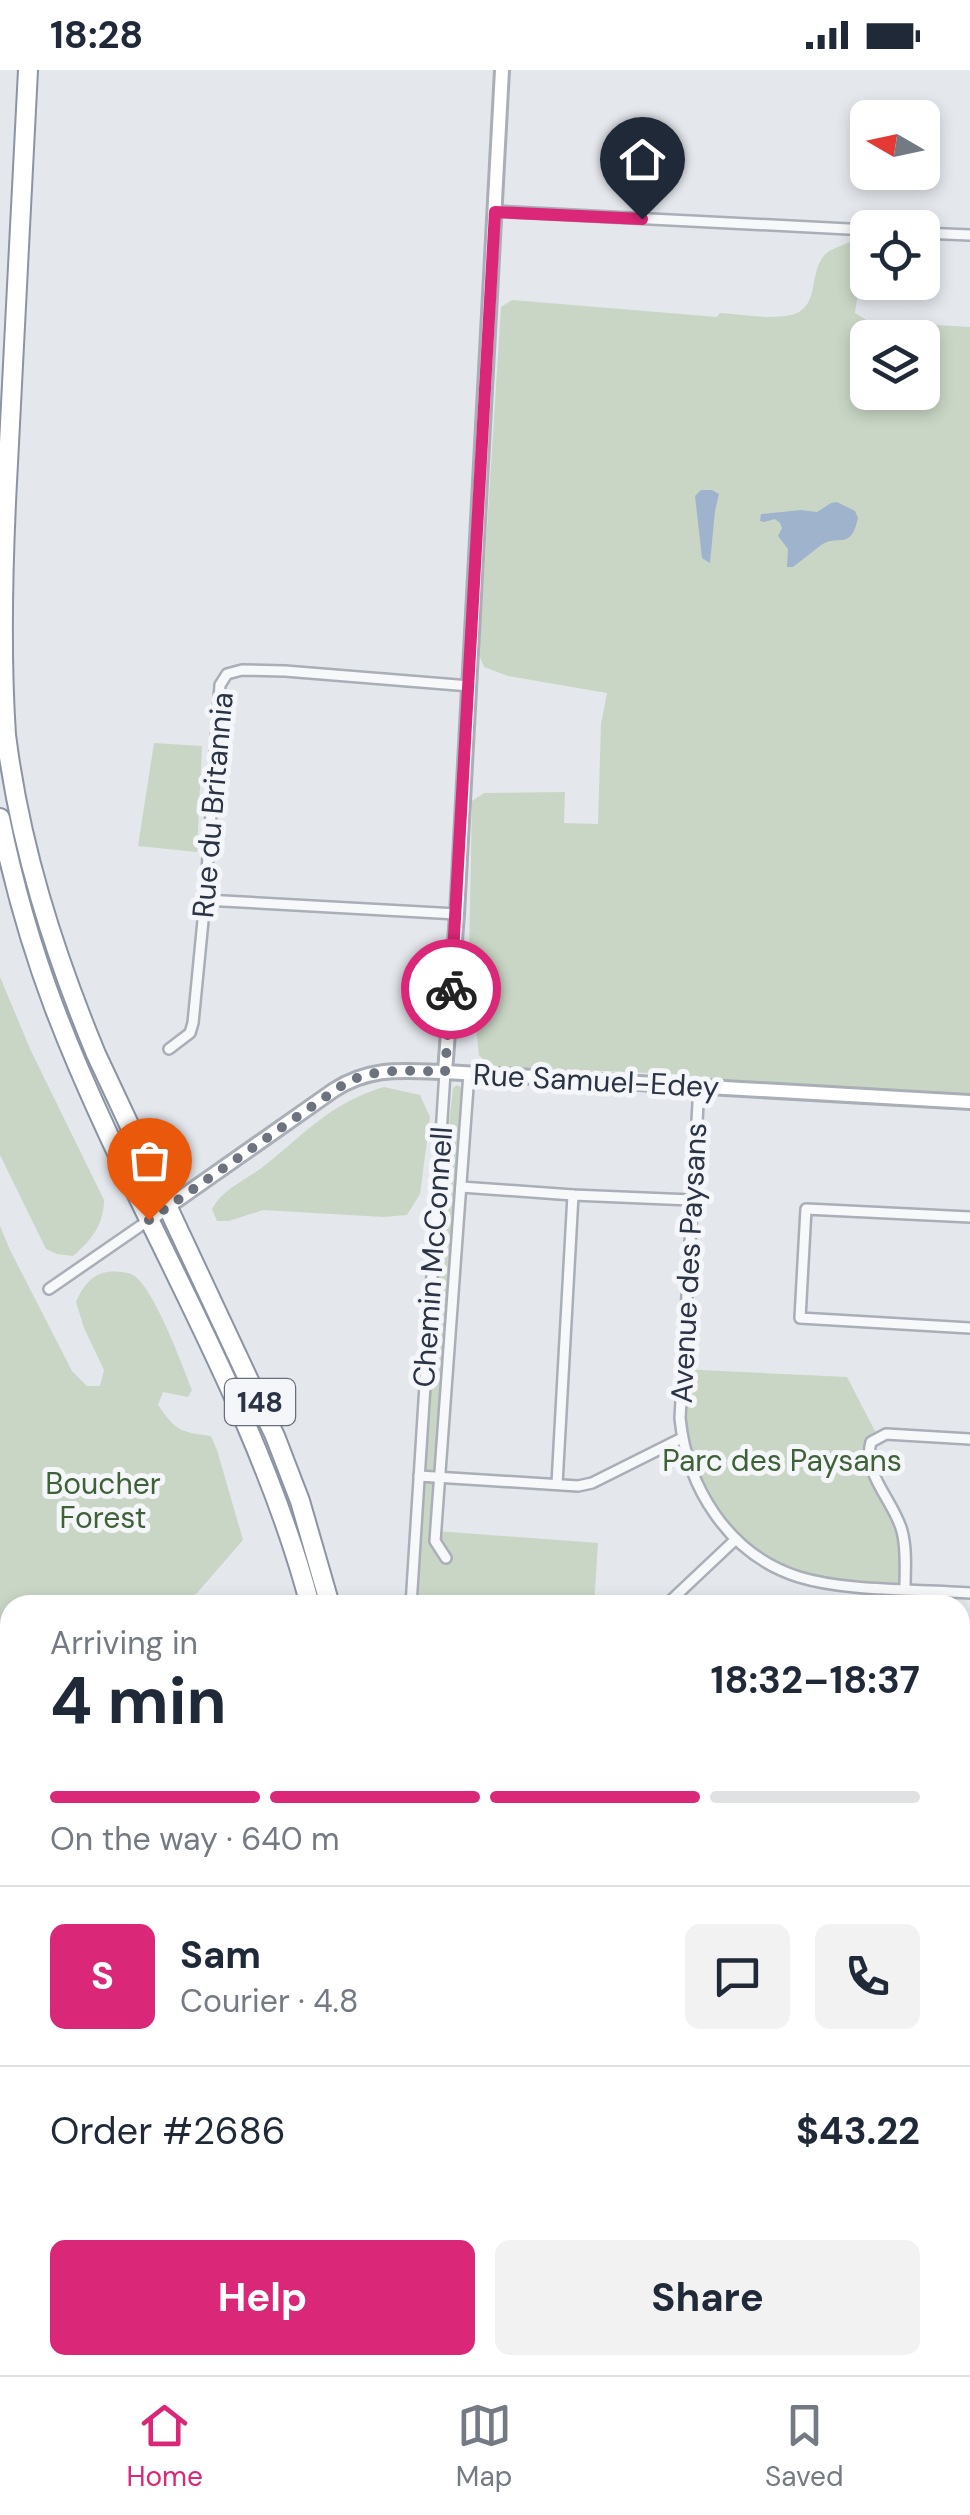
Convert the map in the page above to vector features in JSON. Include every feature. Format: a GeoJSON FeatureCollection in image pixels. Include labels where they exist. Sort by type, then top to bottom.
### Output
{"type":"FeatureCollection","features":[{"type":"Feature","properties":{"kind":"highway","name":"148"},"geometry":{"type":"LineString","coordinates":[[28,70],[2,573],[6,730],[23,834],[54,947],[96,1054],[274,1436],[300,1502],[327,1595]]}},
{"type":"Feature","properties":{"kind":"highway","name":"148"},"geometry":{"type":"LineString","coordinates":[[0,818],[20,903],[54,1008],[149,1220],[228,1381],[273,1490],[307,1595]]}},
{"type":"Feature","properties":{"kind":"street","name":"Chemin McConnell"},"geometry":{"type":"LineString","coordinates":[[412,1595],[457,914],[502,70]]}},
{"type":"Feature","properties":{"kind":"street"},"geometry":{"type":"LineString","coordinates":[[495,212],[850,229]]}},
{"type":"Feature","properties":{"kind":"street"},"geometry":{"type":"LineString","coordinates":[[940,234],[970,236]]}},
{"type":"Feature","properties":{"kind":"street","name":"Rue du Britannia"},"geometry":{"type":"LineString","coordinates":[[170,1050],[190,1032],[193,1022],[220,685],[227,674],[279,670],[470,686]]}},
{"type":"Feature","properties":{"kind":"street"},"geometry":{"type":"LineString","coordinates":[[205,900],[457,914]]}},
{"type":"Feature","properties":{"kind":"street","name":"Rue Samuel-Edey"},"geometry":{"type":"LineString","coordinates":[[49,1290],[358,1076],[384,1071],[470,1073],[970,1102]]}},
{"type":"Feature","properties":{"kind":"street"},"geometry":{"type":"LineString","coordinates":[[446,1558],[435,1541],[470,1073]]}},
{"type":"Feature","properties":{"kind":"street","name":"Avenue des Paysans"},"geometry":{"type":"LineString","coordinates":[[699,1086],[680,1418],[688,1462],[706,1500],[736,1539],[756,1556],[798,1576],[844,1585],[970,1592]]}},
{"type":"Feature","properties":{"kind":"street"},"geometry":{"type":"LineString","coordinates":[[461,1187],[691,1200]]}},
{"type":"Feature","properties":{"kind":"street"},"geometry":{"type":"LineString","coordinates":[[557,1484],[572,1195]]}},
{"type":"Feature","properties":{"kind":"street"},"geometry":{"type":"LineString","coordinates":[[970,1217],[806,1208],[800,1318],[970,1328]]}},
{"type":"Feature","properties":{"kind":"street"},"geometry":{"type":"LineString","coordinates":[[904,1588],[902,1530],[870,1466],[871,1442],[886,1434],[970,1439]]}},
{"type":"Feature","properties":{"kind":"street"},"geometry":{"type":"LineString","coordinates":[[419,1476],[578,1486],[592,1483],[682,1438]]}},
{"type":"Feature","properties":{"kind":"street"},"geometry":{"type":"LineString","coordinates":[[677,1595],[736,1539]]}},
{"type":"Feature","properties":{"kind":"green space"},"geometry":{"type":"Polygon","coordinates":[[[850,242],[850,300],[857,300],[855,313],[866,320],[850,320],[850,410],[940,410],[940,325],[970,327],[970,1094],[488,1065],[479,1055],[469,958],[472,801],[484,793],[565,792],[564,823],[598,824],[601,724],[607,693],[508,676],[484,667],[479,655],[501,307],[512,300],[717,317],[720,313],[791,315],[807,304],[817,268],[828,252],[850,242]]]}},
{"type":"Feature","properties":{"kind":"green space"},"geometry":{"type":"Polygon","coordinates":[[[154,743],[202,746],[197,852],[138,846],[154,743]]]}},
{"type":"Feature","properties":{"kind":"green space"},"geometry":{"type":"Polygon","coordinates":[[[0,977],[31,1051],[104,1200],[95,1231],[73,1256],[46,1249],[0,1155],[0,977]]]}},
{"type":"Feature","properties":{"kind":"green space"},"geometry":{"type":"Polygon","coordinates":[[[457,1085],[464,1089],[436,1531],[598,1543],[595,1595],[412,1595],[431,1288],[453,1088],[457,1085]]]}},
{"type":"Feature","properties":{"kind":"green space"},"geometry":{"type":"Polygon","coordinates":[[[384,1087],[420,1095],[430,1117],[420,1194],[407,1215],[263,1210],[217,1221],[212,1209],[227,1191],[332,1111],[384,1087]]]}},
{"type":"Feature","properties":{"kind":"green space","name":"Boucher Forest"},"geometry":{"type":"Polygon","coordinates":[[[0,1226],[72,1371],[87,1386],[100,1386],[104,1370],[84,1328],[78,1297],[88,1282],[102,1273],[126,1273],[139,1280],[166,1326],[192,1390],[188,1397],[163,1392],[158,1405],[180,1429],[211,1436],[243,1540],[194,1595],[0,1595],[0,1226]]]}},
{"type":"Feature","properties":{"kind":"green space","name":"Parc des Paysans"},"geometry":{"type":"Polygon","coordinates":[[[681,1369],[847,1377],[878,1437],[868,1453],[902,1530],[905,1588],[818,1581],[756,1555],[717,1517],[682,1437],[681,1369]]]}},
{"type":"Feature","properties":{"kind":"water"},"geometry":{"type":"Polygon","coordinates":[[[701,490],[719,494],[710,563],[702,558],[695,496],[701,490]]]}},
{"type":"Feature","properties":{"kind":"water"},"geometry":{"type":"Polygon","coordinates":[[[837,502],[855,511],[858,518],[851,535],[826,542],[793,567],[787,567],[788,549],[778,536],[780,523],[775,519],[760,521],[761,514],[817,512],[837,502]]]}},
{"type":"Feature","properties":{"kind":"way so far"},"geometry":{"type":"LineString","coordinates":[[149,1220],[358,1076],[400,1070],[445,1072],[451,989]]}},
{"type":"Feature","properties":{"kind":"route"},"geometry":{"type":"LineString","coordinates":[[451,989],[495,212],[642,219]]}}]}
